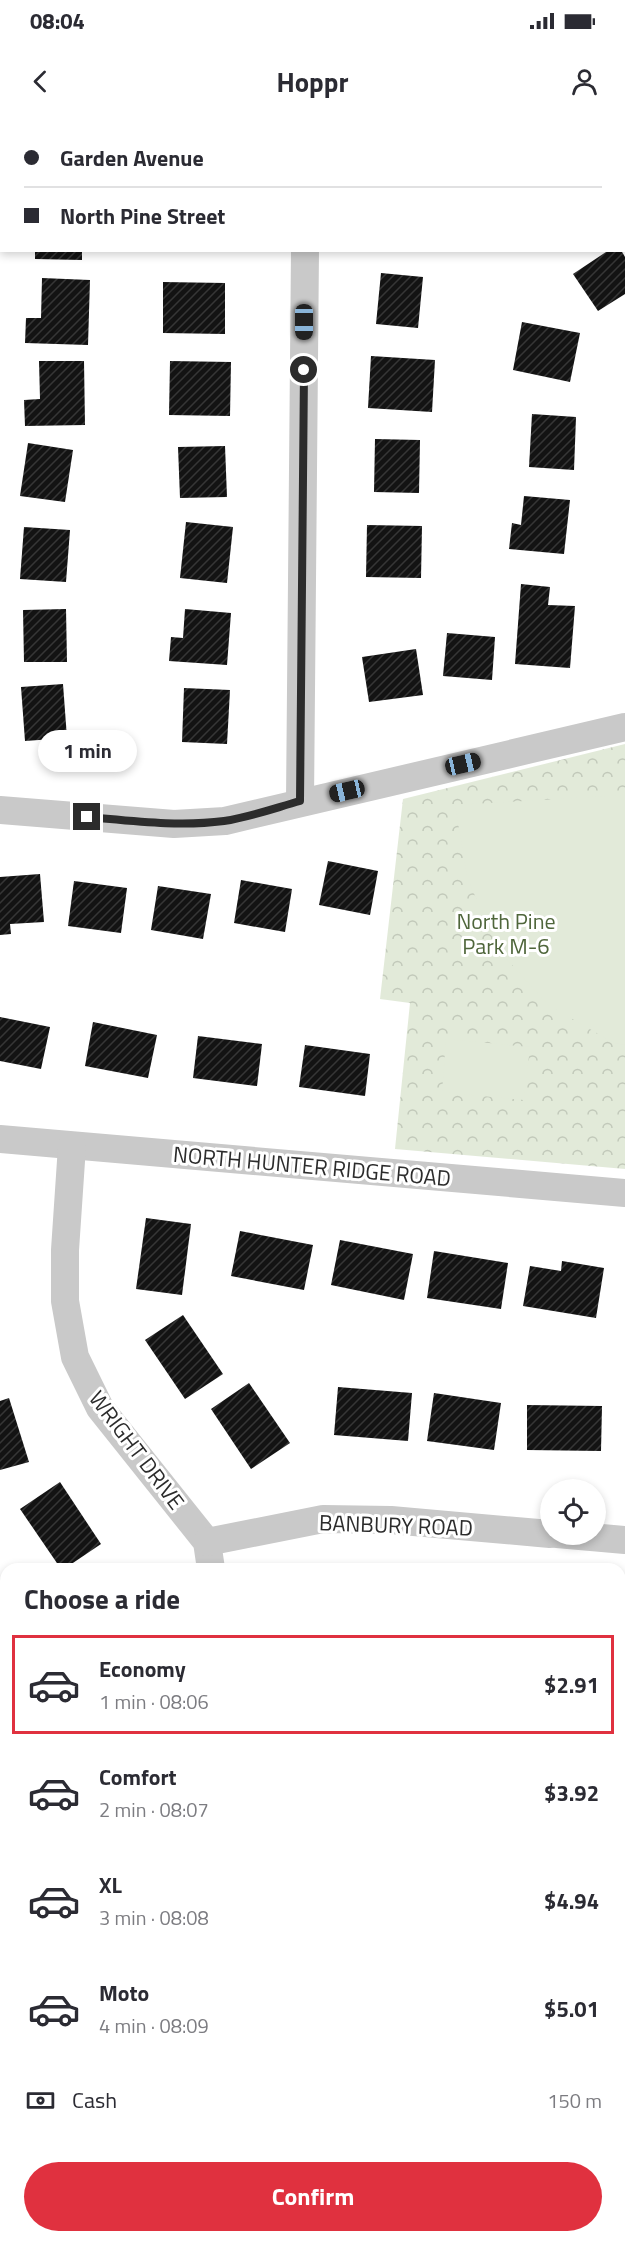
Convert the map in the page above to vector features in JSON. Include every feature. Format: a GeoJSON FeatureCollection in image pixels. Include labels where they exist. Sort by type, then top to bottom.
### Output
{"type":"FeatureCollection","features":[{"type":"Feature","properties":{"kind":"street"},"geometry":{"type":"LineString","coordinates":[[300,801],[305,252]]}},
{"type":"Feature","properties":{"kind":"street"},"geometry":{"type":"LineString","coordinates":[[0,810],[174,824],[225,821],[300,801],[625,727]]}},
{"type":"Feature","properties":{"kind":"street","name":"NORTH HUNTER RIDGE ROAD"},"geometry":{"type":"LineString","coordinates":[[0,1139],[625,1193]]}},
{"type":"Feature","properties":{"kind":"street","name":"WRIGHT DRIVE"},"geometry":{"type":"LineString","coordinates":[[72,1146],[65,1250],[65,1291],[75,1357],[100,1408],[209,1556]]}},
{"type":"Feature","properties":{"kind":"street","name":"BANBURY ROAD"},"geometry":{"type":"LineString","coordinates":[[209,1556],[323,1519],[391,1520],[540,1533]]}},
{"type":"Feature","properties":{"kind":"street"},"geometry":{"type":"LineString","coordinates":[[606,1538],[625,1540]]}},
{"type":"Feature","properties":{"kind":"green space","name":"North Pine Park M-6"},"geometry":{"type":"Polygon","coordinates":[[[625,744],[625,1169],[395,1149],[410,1003],[380,999],[403,799],[625,744]]]}},
{"type":"Feature","properties":{"kind":"green space"},"geometry":{"type":"Polygon","coordinates":[[[625,795],[625,1045],[614,1043],[548,1005],[497,948],[467,877],[455,805],[625,795]]]}},
{"type":"Feature","properties":{"kind":"green space"},"geometry":{"type":"Polygon","coordinates":[[[446,1039],[530,1047],[524,1100],[442,1092],[446,1039]]]}},
{"type":"Feature","properties":{"kind":"building"},"geometry":{"type":"Polygon","coordinates":[[[35,252],[82,252],[82,260],[35,259],[35,252]]]}},
{"type":"Feature","properties":{"kind":"building"},"geometry":{"type":"Polygon","coordinates":[[[606,252],[622,252],[625,257],[625,294],[598,311],[573,274],[606,252]]]}},
{"type":"Feature","properties":{"kind":"building"},"geometry":{"type":"Polygon","coordinates":[[[381,273],[423,277],[418,328],[376,324],[381,273]]]}},
{"type":"Feature","properties":{"kind":"building"},"geometry":{"type":"Polygon","coordinates":[[[42,278],[90,280],[88,345],[25,343],[26,318],[41,318],[42,278]]]}},
{"type":"Feature","properties":{"kind":"building"},"geometry":{"type":"Polygon","coordinates":[[[163,282],[225,283],[225,334],[163,333],[163,282]]]}},
{"type":"Feature","properties":{"kind":"building"},"geometry":{"type":"Polygon","coordinates":[[[522,322],[580,333],[570,382],[513,370],[522,322]]]}},
{"type":"Feature","properties":{"kind":"building"},"geometry":{"type":"Polygon","coordinates":[[[371,356],[435,360],[432,412],[368,408],[371,356]]]}},
{"type":"Feature","properties":{"kind":"building"},"geometry":{"type":"Polygon","coordinates":[[[39,361],[84,361],[85,425],[25,426],[24,400],[40,399],[39,361]]]}},
{"type":"Feature","properties":{"kind":"building"},"geometry":{"type":"Polygon","coordinates":[[[170,361],[231,362],[230,416],[169,415],[170,361]]]}},
{"type":"Feature","properties":{"kind":"building"},"geometry":{"type":"Polygon","coordinates":[[[532,414],[576,417],[574,470],[529,467],[532,414]]]}},
{"type":"Feature","properties":{"kind":"building"},"geometry":{"type":"Polygon","coordinates":[[[375,439],[420,440],[419,493],[374,492],[375,439]]]}},
{"type":"Feature","properties":{"kind":"building"},"geometry":{"type":"Polygon","coordinates":[[[28,443],[73,450],[65,502],[20,496],[28,443]]]}},
{"type":"Feature","properties":{"kind":"building"},"geometry":{"type":"Polygon","coordinates":[[[225,446],[227,497],[180,498],[178,447],[225,446]]]}},
{"type":"Feature","properties":{"kind":"building"},"geometry":{"type":"Polygon","coordinates":[[[524,496],[570,500],[564,554],[509,549],[512,523],[521,525],[524,496]]]}},
{"type":"Feature","properties":{"kind":"building"},"geometry":{"type":"Polygon","coordinates":[[[186,522],[233,527],[227,583],[180,578],[186,522]]]}},
{"type":"Feature","properties":{"kind":"building"},"geometry":{"type":"Polygon","coordinates":[[[367,525],[422,526],[421,578],[366,577],[367,525]]]}},
{"type":"Feature","properties":{"kind":"building"},"geometry":{"type":"Polygon","coordinates":[[[24,527],[70,530],[66,582],[20,579],[24,527]]]}},
{"type":"Feature","properties":{"kind":"building"},"geometry":{"type":"Polygon","coordinates":[[[521,584],[550,587],[548,605],[575,606],[570,668],[515,664],[521,584]]]}},
{"type":"Feature","properties":{"kind":"building"},"geometry":{"type":"Polygon","coordinates":[[[66,609],[67,662],[24,662],[23,610],[66,609]]]}},
{"type":"Feature","properties":{"kind":"building"},"geometry":{"type":"Polygon","coordinates":[[[185,609],[231,613],[227,665],[169,661],[171,637],[183,638],[185,609]]]}},
{"type":"Feature","properties":{"kind":"building"},"geometry":{"type":"Polygon","coordinates":[[[447,633],[495,637],[492,680],[443,676],[447,633]]]}},
{"type":"Feature","properties":{"kind":"building"},"geometry":{"type":"Polygon","coordinates":[[[416,649],[423,695],[369,702],[362,657],[416,649]]]}},
{"type":"Feature","properties":{"kind":"building"},"geometry":{"type":"Polygon","coordinates":[[[63,684],[67,738],[25,741],[21,687],[63,684]]]}},
{"type":"Feature","properties":{"kind":"building"},"geometry":{"type":"Polygon","coordinates":[[[184,688],[230,690],[227,744],[182,742],[184,688]]]}},
{"type":"Feature","properties":{"kind":"building"},"geometry":{"type":"Polygon","coordinates":[[[328,861],[378,871],[370,915],[319,905],[328,861]]]}},
{"type":"Feature","properties":{"kind":"building"},"geometry":{"type":"Polygon","coordinates":[[[40,874],[44,922],[10,924],[11,934],[0,935],[0,877],[40,874]]]}},
{"type":"Feature","properties":{"kind":"building"},"geometry":{"type":"Polygon","coordinates":[[[241,880],[292,889],[285,932],[234,923],[241,880]]]}},
{"type":"Feature","properties":{"kind":"building"},"geometry":{"type":"Polygon","coordinates":[[[74,881],[127,888],[121,933],[68,926],[74,881]]]}},
{"type":"Feature","properties":{"kind":"building"},"geometry":{"type":"Polygon","coordinates":[[[158,886],[211,894],[203,939],[151,930],[158,886]]]}},
{"type":"Feature","properties":{"kind":"building"},"geometry":{"type":"Polygon","coordinates":[[[0,1017],[50,1027],[41,1069],[0,1061],[0,1017]]]}},
{"type":"Feature","properties":{"kind":"building"},"geometry":{"type":"Polygon","coordinates":[[[93,1022],[157,1035],[148,1078],[85,1066],[93,1022]]]}},
{"type":"Feature","properties":{"kind":"building"},"geometry":{"type":"Polygon","coordinates":[[[198,1036],[262,1044],[257,1086],[193,1078],[198,1036]]]}},
{"type":"Feature","properties":{"kind":"building"},"geometry":{"type":"Polygon","coordinates":[[[305,1045],[370,1054],[365,1096],[299,1087],[305,1045]]]}},
{"type":"Feature","properties":{"kind":"building"},"geometry":{"type":"Polygon","coordinates":[[[146,1218],[191,1224],[182,1295],[136,1289],[146,1218]]]}},
{"type":"Feature","properties":{"kind":"building"},"geometry":{"type":"Polygon","coordinates":[[[240,1231],[313,1245],[304,1290],[231,1276],[240,1231]]]}},
{"type":"Feature","properties":{"kind":"building"},"geometry":{"type":"Polygon","coordinates":[[[340,1240],[413,1254],[404,1300],[331,1285],[340,1240]]]}},
{"type":"Feature","properties":{"kind":"building"},"geometry":{"type":"Polygon","coordinates":[[[434,1251],[508,1263],[501,1309],[427,1298],[434,1251]]]}},
{"type":"Feature","properties":{"kind":"building"},"geometry":{"type":"Polygon","coordinates":[[[562,1261],[604,1268],[596,1318],[523,1306],[530,1266],[561,1271],[562,1261]]]}},
{"type":"Feature","properties":{"kind":"building"},"geometry":{"type":"Polygon","coordinates":[[[183,1315],[223,1374],[185,1399],[145,1340],[183,1315]]]}},
{"type":"Feature","properties":{"kind":"building"},"geometry":{"type":"Polygon","coordinates":[[[249,1383],[290,1443],[251,1469],[211,1409],[249,1383]]]}},
{"type":"Feature","properties":{"kind":"building"},"geometry":{"type":"Polygon","coordinates":[[[338,1387],[412,1393],[408,1441],[334,1435],[338,1387]]]}},
{"type":"Feature","properties":{"kind":"building"},"geometry":{"type":"Polygon","coordinates":[[[434,1393],[501,1403],[494,1450],[427,1441],[434,1393]]]}},
{"type":"Feature","properties":{"kind":"building"},"geometry":{"type":"Polygon","coordinates":[[[9,1398],[29,1462],[0,1470],[0,1401],[9,1398]]]}},
{"type":"Feature","properties":{"kind":"building"},"geometry":{"type":"Polygon","coordinates":[[[527,1405],[602,1406],[601,1451],[527,1450],[527,1405]]]}},
{"type":"Feature","properties":{"kind":"building"},"geometry":{"type":"Polygon","coordinates":[[[60,1482],[101,1544],[73,1563],[57,1563],[20,1509],[60,1482]]]}},
{"type":"Feature","properties":{"kind":"route"},"geometry":{"type":"LineString","coordinates":[[87,817],[174,824],[225,821],[300,801],[304,370]]}}]}
